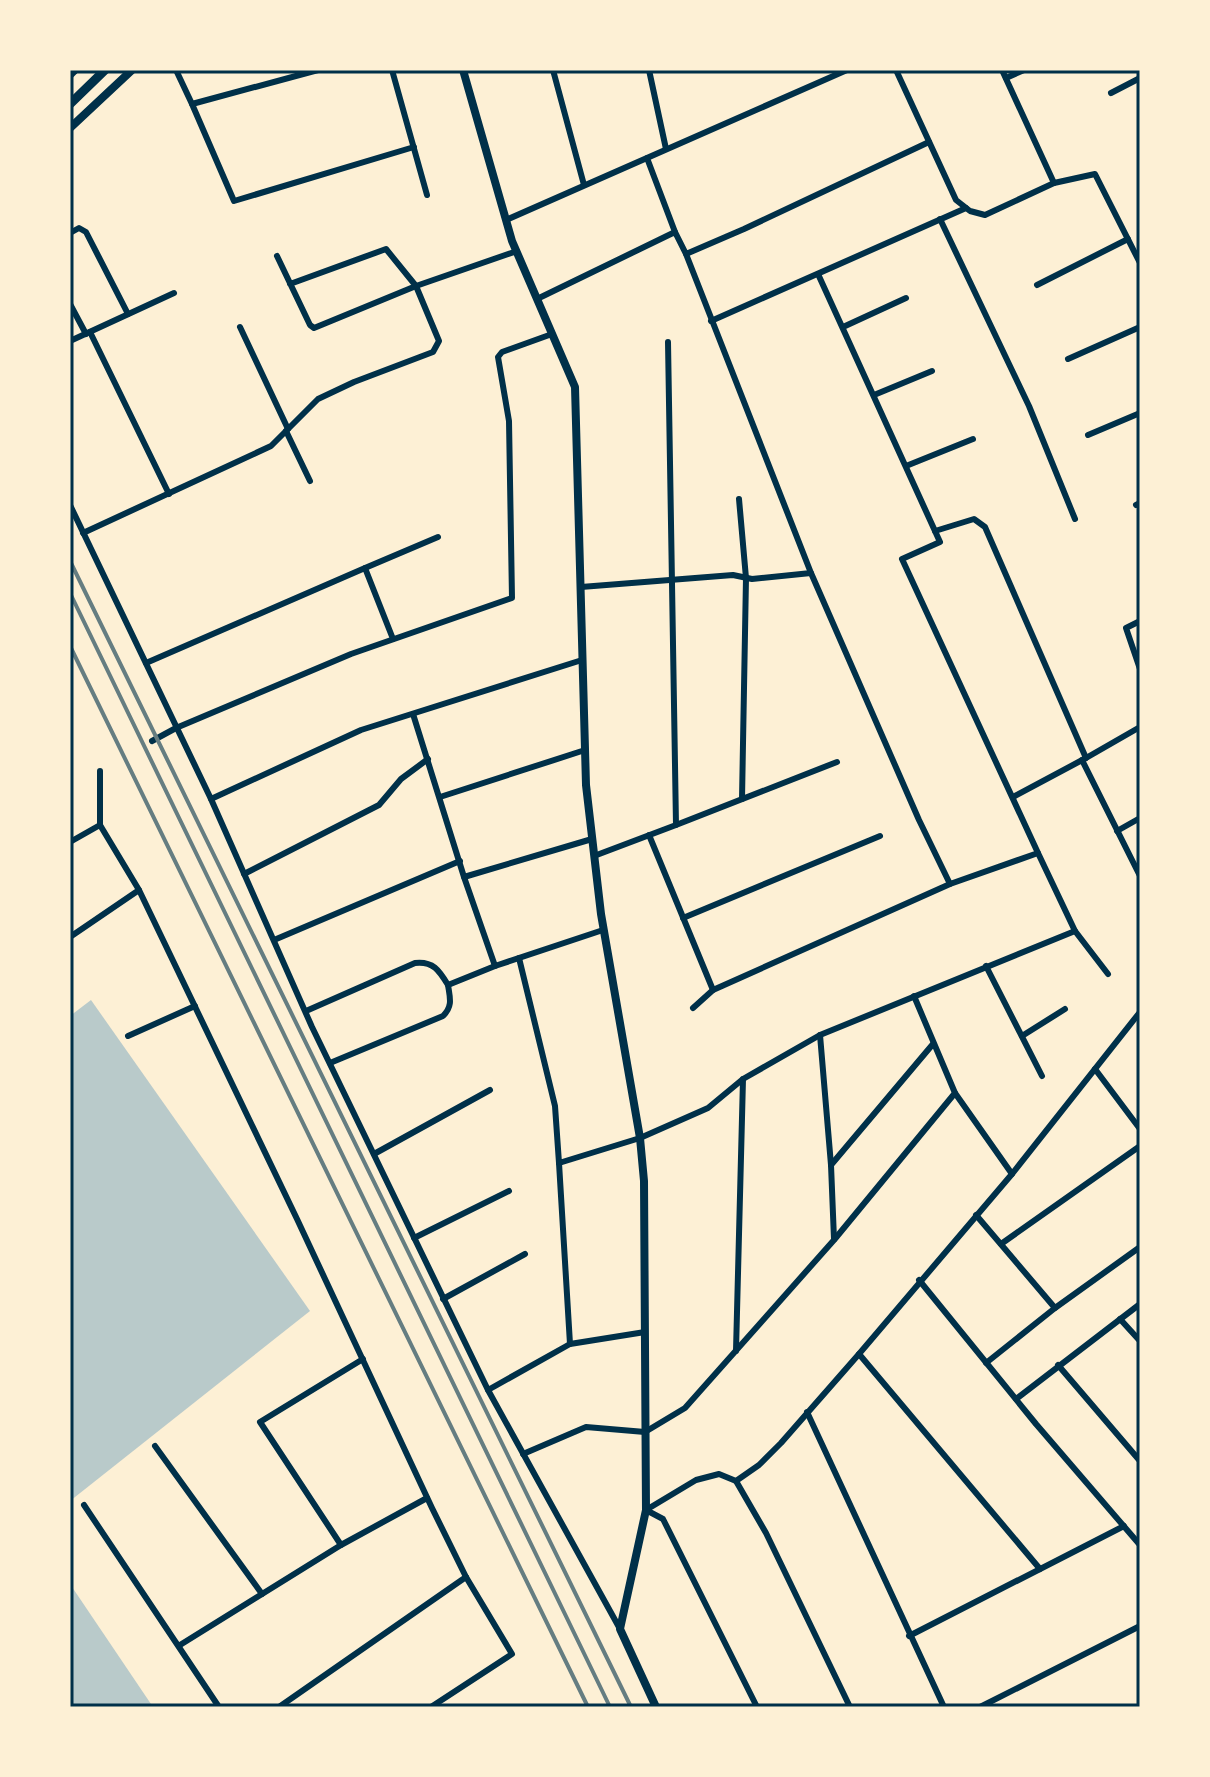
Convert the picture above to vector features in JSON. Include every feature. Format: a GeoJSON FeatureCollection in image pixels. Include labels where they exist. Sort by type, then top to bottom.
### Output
{"type":"FeatureCollection","features":[{"type":"Feature","properties":{"kind":"main road"},"geometry":{"type":"LineString","coordinates":[[70,104],[105,70]]}},
{"type":"Feature","properties":{"kind":"street"},"geometry":{"type":"LineString","coordinates":[[70,128],[132,70]]}},
{"type":"Feature","properties":{"kind":"street"},"geometry":{"type":"LineString","coordinates":[[176,70],[234,201],[414,147]]}},
{"type":"Feature","properties":{"kind":"street"},"geometry":{"type":"LineString","coordinates":[[192,104],[318,70]]}},
{"type":"Feature","properties":{"kind":"street"},"geometry":{"type":"LineString","coordinates":[[392,70],[427,195]]}},
{"type":"Feature","properties":{"kind":"street"},"geometry":{"type":"LineString","coordinates":[[463,70],[506,220],[575,387],[585,750],[592,839],[603,930],[640,1138],[644,1181],[646,1510],[620,1629]]}},
{"type":"Feature","properties":{"kind":"street"},"geometry":{"type":"LineString","coordinates":[[553,70],[584,185]]}},
{"type":"Feature","properties":{"kind":"street"},"geometry":{"type":"LineString","coordinates":[[649,70],[666,149]]}},
{"type":"Feature","properties":{"kind":"street"},"geometry":{"type":"LineString","coordinates":[[506,220],[847,70]]}},
{"type":"Feature","properties":{"kind":"street"},"geometry":{"type":"LineString","coordinates":[[896,70],[956,200],[966,208],[985,215],[1054,183],[1095,174],[1140,263]]}},
{"type":"Feature","properties":{"kind":"street"},"geometry":{"type":"LineString","coordinates":[[1002,70],[1054,183]]}},
{"type":"Feature","properties":{"kind":"street"},"geometry":{"type":"LineString","coordinates":[[1006,78],[1024,70]]}},
{"type":"Feature","properties":{"kind":"street"},"geometry":{"type":"LineString","coordinates":[[1111,93],[1140,78]]}},
{"type":"Feature","properties":{"kind":"street"},"geometry":{"type":"LineString","coordinates":[[686,254],[929,142]]}},
{"type":"Feature","properties":{"kind":"street"},"geometry":{"type":"LineString","coordinates":[[647,158],[811,573],[950,884]]}},
{"type":"Feature","properties":{"kind":"street"},"geometry":{"type":"LineString","coordinates":[[711,321],[966,208]]}},
{"type":"Feature","properties":{"kind":"street"},"geometry":{"type":"LineString","coordinates":[[940,219],[1029,406],[1075,519]]}},
{"type":"Feature","properties":{"kind":"street"},"geometry":{"type":"LineString","coordinates":[[70,233],[79,228],[86,232],[128,314]]}},
{"type":"Feature","properties":{"kind":"street"},"geometry":{"type":"LineString","coordinates":[[537,299],[675,232]]}},
{"type":"Feature","properties":{"kind":"street"},"geometry":{"type":"LineString","coordinates":[[1037,285],[1128,239]]}},
{"type":"Feature","properties":{"kind":"street"},"geometry":{"type":"LineString","coordinates":[[83,533],[271,446],[318,399],[433,352],[438,347],[439,341],[416,286],[386,249],[290,284]]}},
{"type":"Feature","properties":{"kind":"street"},"geometry":{"type":"LineString","coordinates":[[277,256],[314,328],[416,286],[517,251]]}},
{"type":"Feature","properties":{"kind":"street"},"geometry":{"type":"LineString","coordinates":[[818,274],[940,542],[902,559],[1075,931],[1108,974]]}},
{"type":"Feature","properties":{"kind":"street"},"geometry":{"type":"LineString","coordinates":[[70,341],[174,293]]}},
{"type":"Feature","properties":{"kind":"street"},"geometry":{"type":"LineString","coordinates":[[843,327],[906,298]]}},
{"type":"Feature","properties":{"kind":"street"},"geometry":{"type":"LineString","coordinates":[[70,304],[88,333],[169,494]]}},
{"type":"Feature","properties":{"kind":"street"},"geometry":{"type":"LineString","coordinates":[[240,327],[310,481]]}},
{"type":"Feature","properties":{"kind":"street"},"geometry":{"type":"LineString","coordinates":[[1068,359],[1140,327]]}},
{"type":"Feature","properties":{"kind":"street"},"geometry":{"type":"LineString","coordinates":[[152,741],[351,654],[512,598],[509,421],[498,357],[502,352],[552,334]]}},
{"type":"Feature","properties":{"kind":"street"},"geometry":{"type":"LineString","coordinates":[[668,342],[676,825]]}},
{"type":"Feature","properties":{"kind":"street"},"geometry":{"type":"LineString","coordinates":[[874,395],[932,371]]}},
{"type":"Feature","properties":{"kind":"street"},"geometry":{"type":"LineString","coordinates":[[1088,435],[1140,413]]}},
{"type":"Feature","properties":{"kind":"street"},"geometry":{"type":"LineString","coordinates":[[906,466],[973,439]]}},
{"type":"Feature","properties":{"kind":"street"},"geometry":{"type":"LineString","coordinates":[[739,499],[746,578],[742,799]]}},
{"type":"Feature","properties":{"kind":"street"},"geometry":{"type":"LineString","coordinates":[[70,505],[211,799],[330,1063],[443,1299],[488,1390],[620,1629],[656,1707]]}},
{"type":"Feature","properties":{"kind":"street"},"geometry":{"type":"LineString","coordinates":[[935,531],[974,519],[985,527],[1084,759],[1140,876]]}},
{"type":"Feature","properties":{"kind":"street"},"geometry":{"type":"LineString","coordinates":[[146,663],[438,537]]}},
{"type":"Feature","properties":{"kind":"street"},"geometry":{"type":"LineString","coordinates":[[365,568],[393,639]]}},
{"type":"Feature","properties":{"kind":"street"},"geometry":{"type":"LineString","coordinates":[[581,587],[733,575],[746,578],[811,573]]}},
{"type":"Feature","properties":{"kind":"street"},"geometry":{"type":"LineString","coordinates":[[1140,621],[1126,628],[1140,669]]}},
{"type":"Feature","properties":{"kind":"street"},"geometry":{"type":"LineString","coordinates":[[211,799],[361,730],[582,660]]}},
{"type":"Feature","properties":{"kind":"street"},"geometry":{"type":"LineString","coordinates":[[413,714],[495,966]]}},
{"type":"Feature","properties":{"kind":"street"},"geometry":{"type":"LineString","coordinates":[[1013,797],[1140,727]]}},
{"type":"Feature","properties":{"kind":"street"},"geometry":{"type":"LineString","coordinates":[[440,797],[585,750]]}},
{"type":"Feature","properties":{"kind":"street"},"geometry":{"type":"LineString","coordinates":[[244,874],[379,805],[401,779],[428,759]]}},
{"type":"Feature","properties":{"kind":"street"},"geometry":{"type":"LineString","coordinates":[[594,856],[837,762]]}},
{"type":"Feature","properties":{"kind":"street"},"geometry":{"type":"LineString","coordinates":[[100,771],[100,825],[139,890],[466,1577],[512,1654],[431,1707]]}},
{"type":"Feature","properties":{"kind":"street"},"geometry":{"type":"LineString","coordinates":[[1117,831],[1140,818]]}},
{"type":"Feature","properties":{"kind":"street"},"geometry":{"type":"LineString","coordinates":[[70,842],[100,825]]}},
{"type":"Feature","properties":{"kind":"street"},"geometry":{"type":"LineString","coordinates":[[649,835],[713,990]]}},
{"type":"Feature","properties":{"kind":"street"},"geometry":{"type":"LineString","coordinates":[[683,918],[880,836]]}},
{"type":"Feature","properties":{"kind":"street"},"geometry":{"type":"LineString","coordinates":[[464,877],[592,839]]}},
{"type":"Feature","properties":{"kind":"street"},"geometry":{"type":"LineString","coordinates":[[693,1008],[713,990],[950,884],[1038,853]]}},
{"type":"Feature","properties":{"kind":"street"},"geometry":{"type":"LineString","coordinates":[[274,940],[460,861]]}},
{"type":"Feature","properties":{"kind":"street"},"geometry":{"type":"LineString","coordinates":[[70,937],[139,890]]}},
{"type":"Feature","properties":{"kind":"street"},"geometry":{"type":"LineString","coordinates":[[448,985],[603,930]]}},
{"type":"Feature","properties":{"kind":"street"},"geometry":{"type":"LineString","coordinates":[[559,1163],[640,1138],[708,1108],[743,1079],[820,1035],[1075,931]]}},
{"type":"Feature","properties":{"kind":"street"},"geometry":{"type":"LineString","coordinates":[[519,958],[555,1106],[570,1344]]}},
{"type":"Feature","properties":{"kind":"street"},"geometry":{"type":"LineString","coordinates":[[306,1011],[415,963],[433,965],[448,985],[451,1002],[443,1016],[330,1063]]}},
{"type":"Feature","properties":{"kind":"street"},"geometry":{"type":"LineString","coordinates":[[986,966],[1042,1076]]}},
{"type":"Feature","properties":{"kind":"street"},"geometry":{"type":"LineString","coordinates":[[914,996],[955,1093],[1012,1174]]}},
{"type":"Feature","properties":{"kind":"street"},"geometry":{"type":"LineString","coordinates":[[128,1036],[195,1006]]}},
{"type":"Feature","properties":{"kind":"street"},"geometry":{"type":"LineString","coordinates":[[1022,1036],[1065,1009]]}},
{"type":"Feature","properties":{"kind":"street"},"geometry":{"type":"LineString","coordinates":[[736,1481],[759,1465],[859,1354],[1012,1174],[1140,1012]]}},
{"type":"Feature","properties":{"kind":"street"},"geometry":{"type":"LineString","coordinates":[[820,1035],[834,1240]]}},
{"type":"Feature","properties":{"kind":"street"},"geometry":{"type":"LineString","coordinates":[[831,1165],[933,1044]]}},
{"type":"Feature","properties":{"kind":"street"},"geometry":{"type":"LineString","coordinates":[[1095,1069],[1140,1129]]}},
{"type":"Feature","properties":{"kind":"street"},"geometry":{"type":"LineString","coordinates":[[736,1351],[743,1079]]}},
{"type":"Feature","properties":{"kind":"street"},"geometry":{"type":"LineString","coordinates":[[374,1154],[490,1090]]}},
{"type":"Feature","properties":{"kind":"street"},"geometry":{"type":"LineString","coordinates":[[523,1454],[586,1427],[645,1432],[685,1408],[834,1240],[955,1093]]}},
{"type":"Feature","properties":{"kind":"street"},"geometry":{"type":"LineString","coordinates":[[1001,1244],[1140,1146]]}},
{"type":"Feature","properties":{"kind":"street"},"geometry":{"type":"LineString","coordinates":[[414,1238],[509,1191]]}},
{"type":"Feature","properties":{"kind":"street"},"geometry":{"type":"LineString","coordinates":[[976,1215],[1055,1308]]}},
{"type":"Feature","properties":{"kind":"street"},"geometry":{"type":"LineString","coordinates":[[986,1363],[1055,1308],[1140,1247]]}},
{"type":"Feature","properties":{"kind":"street"},"geometry":{"type":"LineString","coordinates":[[443,1299],[525,1254]]}},
{"type":"Feature","properties":{"kind":"street"},"geometry":{"type":"LineString","coordinates":[[919,1280],[1140,1545]]}},
{"type":"Feature","properties":{"kind":"street"},"geometry":{"type":"LineString","coordinates":[[1016,1399],[1140,1304]]}},
{"type":"Feature","properties":{"kind":"street"},"geometry":{"type":"LineString","coordinates":[[1120,1319],[1140,1341]]}},
{"type":"Feature","properties":{"kind":"street"},"geometry":{"type":"LineString","coordinates":[[488,1390],[570,1344],[645,1332]]}},
{"type":"Feature","properties":{"kind":"street"},"geometry":{"type":"LineString","coordinates":[[859,1354],[1040,1569]]}},
{"type":"Feature","properties":{"kind":"street"},"geometry":{"type":"LineString","coordinates":[[341,1545],[260,1422],[363,1359]]}},
{"type":"Feature","properties":{"kind":"street"},"geometry":{"type":"LineString","coordinates":[[1058,1365],[1140,1461]]}},
{"type":"Feature","properties":{"kind":"street"},"geometry":{"type":"LineString","coordinates":[[807,1412],[944,1707]]}},
{"type":"Feature","properties":{"kind":"street"},"geometry":{"type":"LineString","coordinates":[[155,1446],[262,1594]]}},
{"type":"Feature","properties":{"kind":"street"},"geometry":{"type":"LineString","coordinates":[[646,1510],[696,1480],[719,1474],[736,1481],[766,1533],[850,1707]]}},
{"type":"Feature","properties":{"kind":"street"},"geometry":{"type":"LineString","coordinates":[[180,1645],[341,1545],[427,1498]]}},
{"type":"Feature","properties":{"kind":"street"},"geometry":{"type":"LineString","coordinates":[[84,1505],[219,1707]]}},
{"type":"Feature","properties":{"kind":"street"},"geometry":{"type":"LineString","coordinates":[[646,1510],[663,1519],[757,1707]]}},
{"type":"Feature","properties":{"kind":"street"},"geometry":{"type":"LineString","coordinates":[[909,1636],[1124,1526]]}},
{"type":"Feature","properties":{"kind":"street"},"geometry":{"type":"LineString","coordinates":[[279,1707],[466,1577]]}},
{"type":"Feature","properties":{"kind":"street"},"geometry":{"type":"LineString","coordinates":[[980,1707],[1140,1626]]}},
{"type":"Feature","properties":{"kind":"shaded area"},"geometry":{"type":"Polygon","coordinates":[[[91,1000],[310,1311],[70,1501],[70,1016],[91,1000]]]}},
{"type":"Feature","properties":{"kind":"shaded area"},"geometry":{"type":"Polygon","coordinates":[[[70,1584],[153,1707],[70,1707],[70,1584]]]}},
{"type":"Feature","properties":{"kind":"railway"},"geometry":{"type":"LineString","coordinates":[[70,561],[631,1707]]}},
{"type":"Feature","properties":{"kind":"railway"},"geometry":{"type":"LineString","coordinates":[[70,593],[610,1707]]}},
{"type":"Feature","properties":{"kind":"railway"},"geometry":{"type":"LineString","coordinates":[[70,646],[588,1707]]}}]}
